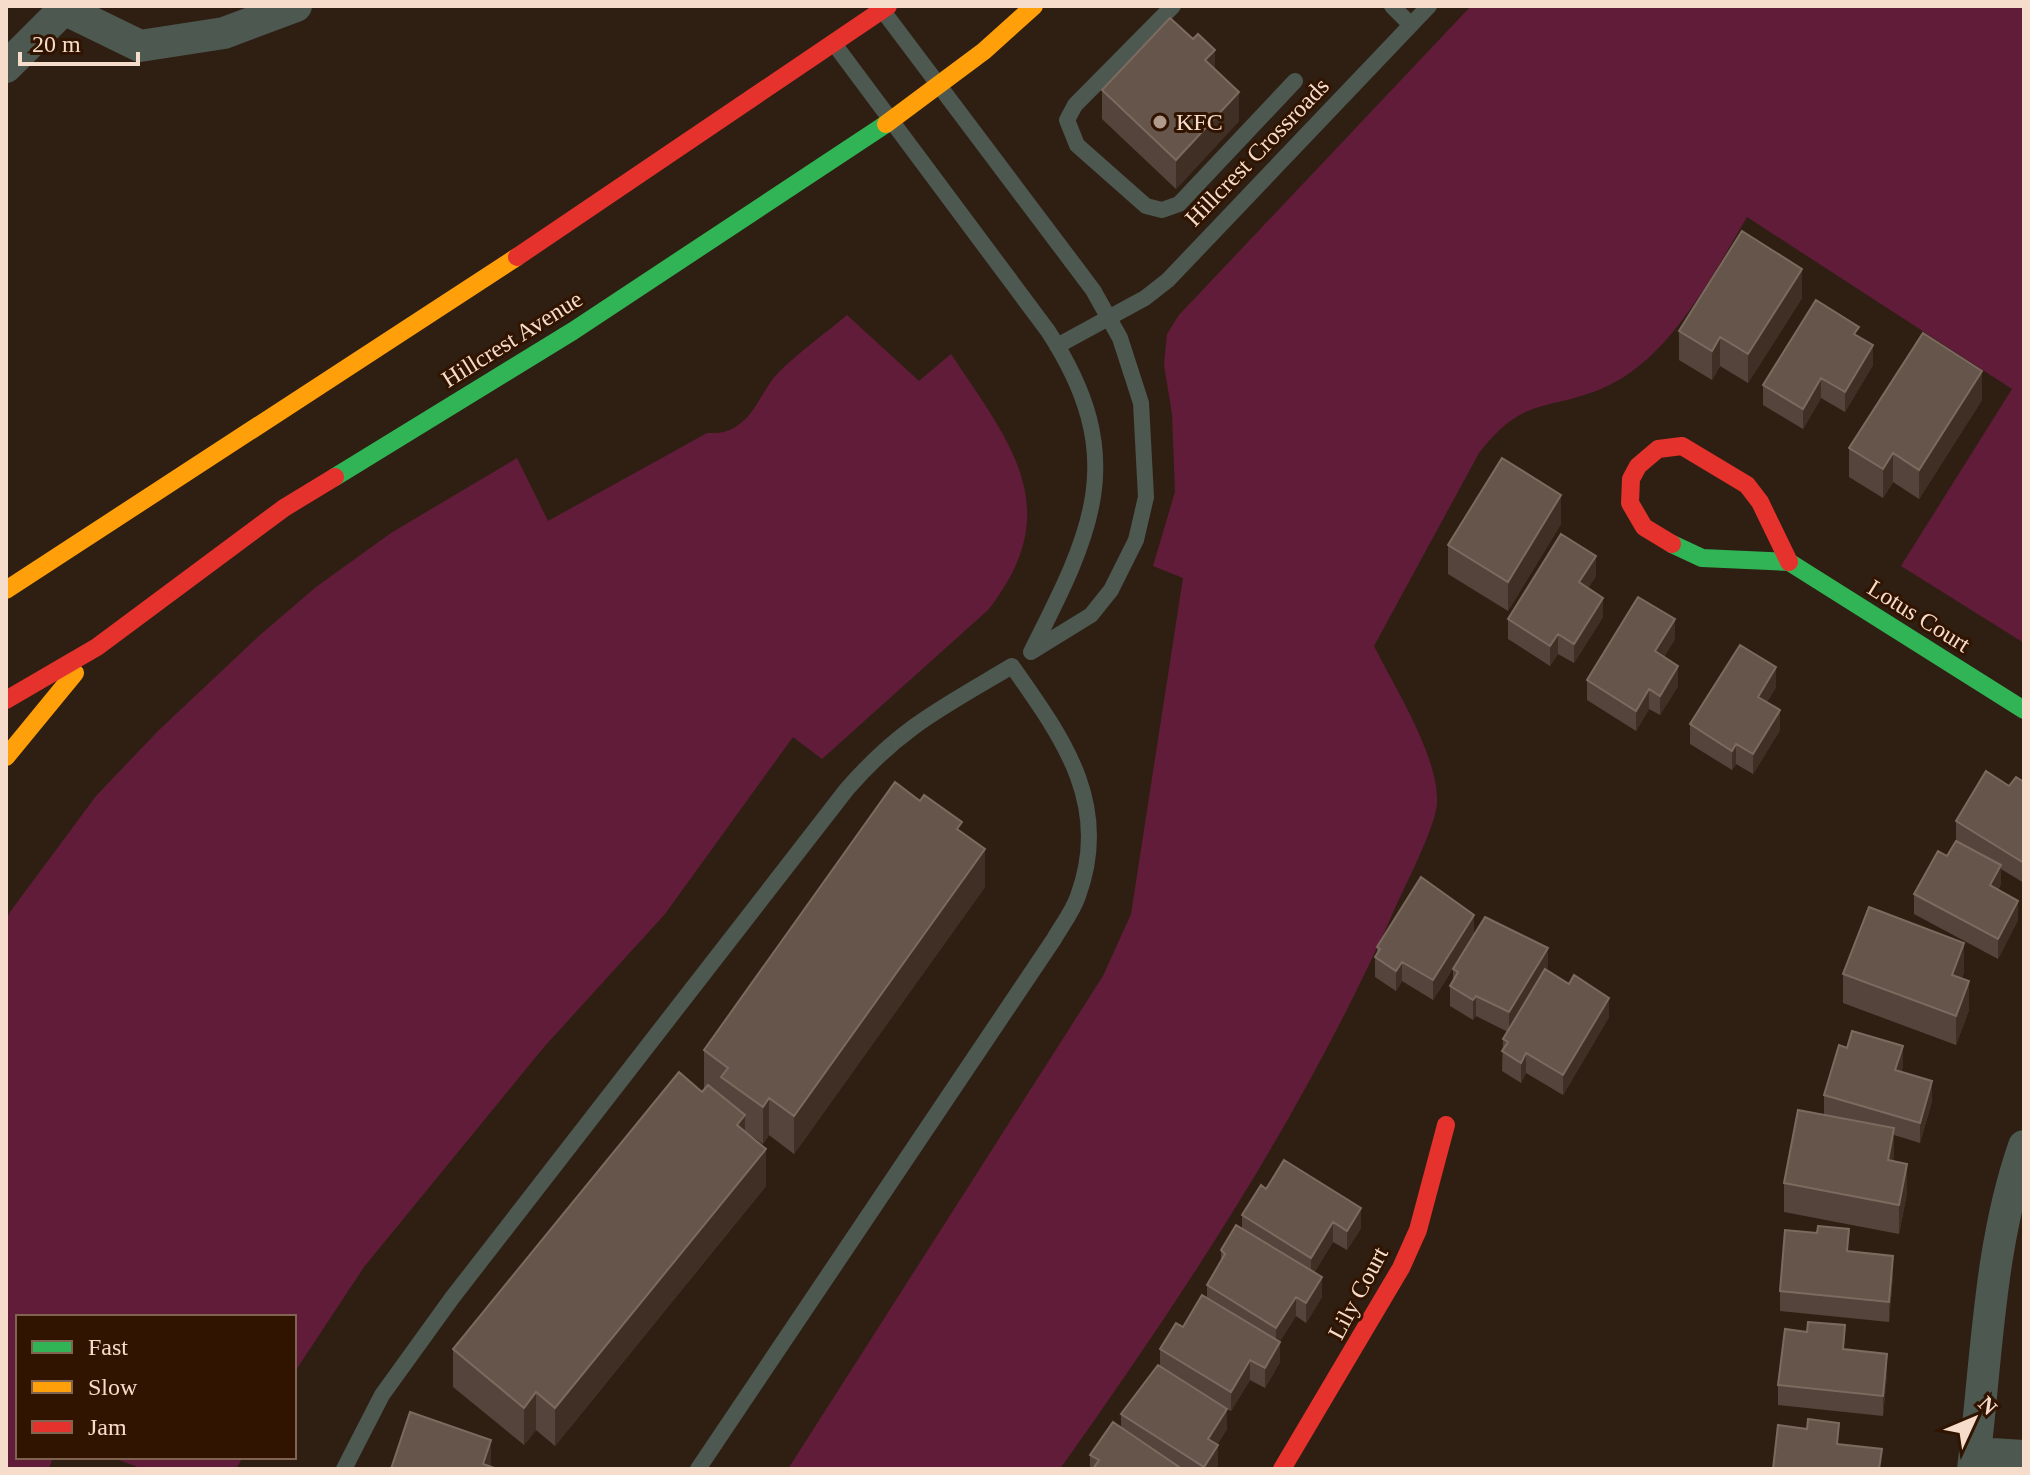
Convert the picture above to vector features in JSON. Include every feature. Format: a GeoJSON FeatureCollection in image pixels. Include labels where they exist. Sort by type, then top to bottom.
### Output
{"type":"FeatureCollection","features":[{"type":"Feature","properties":{"kind":"main road","name":"Hillcrest Avenue"},"geometry":{"type":"LineString","coordinates":[[6,700],[97,647],[284,508],[573,331],[891,121],[939,87],[1034,6]]}},
{"type":"Feature","properties":{"kind":"main road"},"geometry":{"type":"LineString","coordinates":[[6,590],[835,45],[885,8]]}},
{"type":"Feature","properties":{"kind":"main road","name":"Lotus Court"},"geometry":{"type":"LineString","coordinates":[[1789,562],[1760,502],[1747,485],[1729,471],[1682,446],[1658,449],[1638,466],[1631,479],[1630,503],[1644,527],[1659,538],[1702,558],[1789,562],[2024,710]]}},
{"type":"Feature","properties":{"kind":"main road"},"geometry":{"type":"LineString","coordinates":[[6,757],[97,647]]}},
{"type":"Feature","properties":{"kind":"main road","name":"Lily Court"},"geometry":{"type":"LineString","coordinates":[[1282,1469],[1401,1268],[1418,1230],[1446,1125]]}},
{"type":"Feature","properties":{"kind":"street"},"geometry":{"type":"LineString","coordinates":[[6,67],[60,8],[140,46],[224,33],[296,6]]}},
{"type":"Feature","properties":{"kind":"street"},"geometry":{"type":"LineString","coordinates":[[2024,1146],[2004,1220],[1995,1269],[1974,1461],[2024,1456]]}},
{"type":"Feature","properties":{"kind":"lane"},"geometry":{"type":"LineString","coordinates":[[1173,6],[1075,105],[1067,120],[1077,145],[1146,206],[1162,210],[1179,204],[1295,81]]}},
{"type":"Feature","properties":{"kind":"lane"},"geometry":{"type":"LineString","coordinates":[[1392,6],[1411,25]]}},
{"type":"Feature","properties":{"kind":"lane","name":"Hillcrest Crossroads"},"geometry":{"type":"LineString","coordinates":[[1057,346],[1109,318],[1168,280],[1429,6]]}},
{"type":"Feature","properties":{"kind":"lane"},"geometry":{"type":"LineString","coordinates":[[344,1469],[382,1395],[452,1298],[847,789],[880,751],[907,729],[1091,615],[1111,590],[1136,540],[1146,497],[1141,403],[1120,338],[1076,266],[939,87],[885,8]]}},
{"type":"Feature","properties":{"kind":"lane"},"geometry":{"type":"LineString","coordinates":[[835,45],[1057,346],[1087,404],[1093,431],[1095,494],[1089,527],[1078,557],[1031,652]]}},
{"type":"Feature","properties":{"kind":"lane"},"geometry":{"type":"LineString","coordinates":[[698,1469],[1054,939],[1078,898],[1087,861],[1090,820],[1082,787],[1070,753],[1012,666]]}},
{"type":"Feature","properties":{"kind":"shaded area"},"geometry":{"type":"Polygon","coordinates":[[[1471,6],[2024,6],[2024,643],[1901,566],[2012,389],[1747,217],[1686,315],[1648,359],[1601,389],[1522,414],[1509,422],[1479,453],[1374,646],[1414,723],[1431,765],[1437,803],[1425,842],[1357,989],[1281,1131],[1197,1268],[1060,1469],[788,1469],[1103,976],[1131,914],[1183,578],[1153,566],[1175,492],[1172,414],[1164,365],[1167,334],[1179,315],[1471,6]]]}},
{"type":"Feature","properties":{"kind":"shaded area"},"geometry":{"type":"Polygon","coordinates":[[[847,315],[919,381],[951,354],[1010,447],[1022,478],[1027,508],[1024,540],[1012,574],[988,610],[822,759],[793,737],[665,914],[544,1047],[364,1267],[296,1370],[296,1315],[16,1315],[16,1459],[52,1459],[49,1469],[6,1469],[6,919],[10,912],[96,796],[159,730],[316,587],[391,533],[517,458],[548,521],[707,433],[723,432],[737,426],[750,414],[779,372],[847,315]]]}},
{"type":"Feature","properties":{"kind":"shaded area"},"geometry":{"type":"Polygon","coordinates":[[[116,1459],[242,1459],[236,1469],[143,1469],[116,1459]]]}},
{"type":"Feature","properties":{"kind":"building"},"geometry":{"type":"Polygon","coordinates":[[[1170,18],[1193,39],[1198,34],[1215,50],[1205,60],[1239,92],[1176,160],[1102,90],[1170,18]]]}},
{"type":"Feature","properties":{"kind":"building"},"geometry":{"type":"Polygon","coordinates":[[[1742,231],[1802,269],[1748,354],[1720,337],[1712,351],[1679,331],[1742,231]]]}},
{"type":"Feature","properties":{"kind":"building"},"geometry":{"type":"Polygon","coordinates":[[[1816,300],[1859,327],[1854,334],[1873,345],[1845,392],[1821,378],[1803,409],[1763,385],[1816,300]]]}},
{"type":"Feature","properties":{"kind":"building"},"geometry":{"type":"Polygon","coordinates":[[[1923,333],[1982,371],[1919,470],[1893,453],[1883,469],[1849,448],[1923,333]]]}},
{"type":"Feature","properties":{"kind":"building"},"geometry":{"type":"Polygon","coordinates":[[[1502,458],[1561,495],[1508,582],[1448,545],[1502,458]]]}},
{"type":"Feature","properties":{"kind":"building"},"geometry":{"type":"Polygon","coordinates":[[[1561,534],[1596,556],[1579,582],[1603,598],[1574,644],[1558,634],[1550,646],[1508,619],[1561,534]]]}},
{"type":"Feature","properties":{"kind":"building"},"geometry":{"type":"Polygon","coordinates":[[[1638,597],[1675,619],[1655,651],[1678,666],[1660,696],[1649,689],[1636,711],[1587,680],[1638,597]]]}},
{"type":"Feature","properties":{"kind":"building"},"geometry":{"type":"Polygon","coordinates":[[[1740,645],[1776,667],[1758,697],[1780,710],[1753,754],[1736,744],[1732,751],[1690,724],[1740,645]]]}},
{"type":"Feature","properties":{"kind":"building"},"geometry":{"type":"Polygon","coordinates":[[[1986,771],[2009,786],[2016,777],[2024,782],[2024,863],[1956,821],[1986,771]]]}},
{"type":"Feature","properties":{"kind":"building"},"geometry":{"type":"Polygon","coordinates":[[[895,782],[920,801],[924,795],[962,822],[957,829],[985,849],[794,1116],[769,1098],[763,1107],[721,1077],[728,1068],[704,1050],[895,782]]]}},
{"type":"Feature","properties":{"kind":"building"},"geometry":{"type":"Polygon","coordinates":[[[1956,841],[2001,865],[1990,885],[2018,901],[1998,939],[1914,894],[1938,851],[1947,856],[1956,841]]]}},
{"type":"Feature","properties":{"kind":"building"},"geometry":{"type":"Polygon","coordinates":[[[1421,877],[1474,915],[1433,980],[1402,962],[1396,971],[1375,957],[1380,949],[1377,947],[1421,877]]]}},
{"type":"Feature","properties":{"kind":"building"},"geometry":{"type":"Polygon","coordinates":[[[1869,907],[1964,943],[1952,975],[1969,981],[1956,1016],[1843,974],[1869,907]]]}},
{"type":"Feature","properties":{"kind":"building"},"geometry":{"type":"Polygon","coordinates":[[[1485,917],[1548,948],[1509,1012],[1476,996],[1473,1000],[1450,986],[1458,972],[1453,969],[1485,917]]]}},
{"type":"Feature","properties":{"kind":"building"},"geometry":{"type":"Polygon","coordinates":[[[1545,969],[1569,984],[1574,975],[1609,998],[1563,1075],[1526,1053],[1521,1063],[1502,1051],[1508,1042],[1503,1039],[1545,969]]]}},
{"type":"Feature","properties":{"kind":"building"},"geometry":{"type":"Polygon","coordinates":[[[1852,1031],[1903,1046],[1895,1070],[1932,1081],[1920,1123],[1824,1095],[1839,1045],[1847,1048],[1852,1031]]]}},
{"type":"Feature","properties":{"kind":"building"},"geometry":{"type":"Polygon","coordinates":[[[679,1072],[702,1092],[708,1085],[745,1115],[737,1125],[766,1149],[555,1408],[536,1392],[524,1408],[453,1349],[679,1072]]]}},
{"type":"Feature","properties":{"kind":"building"},"geometry":{"type":"Polygon","coordinates":[[[1798,1110],[1894,1128],[1888,1160],[1907,1164],[1899,1205],[1784,1183],[1798,1110]]]}},
{"type":"Feature","properties":{"kind":"building"},"geometry":{"type":"Polygon","coordinates":[[[1284,1160],[1361,1208],[1347,1231],[1333,1222],[1311,1258],[1242,1215],[1261,1185],[1266,1189],[1284,1160]]]}},
{"type":"Feature","properties":{"kind":"building"},"geometry":{"type":"Polygon","coordinates":[[[1236,1225],[1322,1277],[1306,1303],[1296,1297],[1276,1328],[1207,1285],[1225,1254],[1221,1250],[1236,1225]]]}},
{"type":"Feature","properties":{"kind":"building"},"geometry":{"type":"Polygon","coordinates":[[[1818,1226],[1849,1229],[1847,1251],[1893,1256],[1889,1302],[1780,1291],[1785,1230],[1817,1233],[1818,1226]]]}},
{"type":"Feature","properties":{"kind":"building"},"geometry":{"type":"Polygon","coordinates":[[[1202,1295],[1280,1342],[1265,1368],[1250,1360],[1231,1392],[1160,1349],[1176,1323],[1183,1327],[1202,1295]]]}},
{"type":"Feature","properties":{"kind":"building"},"geometry":{"type":"Polygon","coordinates":[[[1808,1322],[1845,1325],[1843,1349],[1887,1354],[1883,1396],[1778,1385],[1785,1329],[1807,1332],[1808,1322]]]}},
{"type":"Feature","properties":{"kind":"building"},"geometry":{"type":"Polygon","coordinates":[[[1158,1365],[1227,1409],[1208,1439],[1218,1445],[1204,1467],[1121,1414],[1158,1365]]]}},
{"type":"Feature","properties":{"kind":"building"},"geometry":{"type":"Polygon","coordinates":[[[410,1412],[491,1440],[483,1464],[497,1469],[391,1469],[410,1412]]]}},
{"type":"Feature","properties":{"kind":"building"},"geometry":{"type":"Polygon","coordinates":[[[1808,1419],[1839,1423],[1837,1444],[1882,1449],[1879,1469],[1773,1469],[1778,1425],[1807,1429],[1808,1419]]]}},
{"type":"Feature","properties":{"kind":"building"},"geometry":{"type":"Polygon","coordinates":[[[1113,1422],[1182,1469],[1093,1469],[1099,1460],[1090,1455],[1113,1422]]]}},
{"type":"Feature","properties":{"kind":"traffic: fast"},"geometry":{"type":"LineString","coordinates":[[335,477],[573,331],[886,124]]}},
{"type":"Feature","properties":{"kind":"traffic: fast"},"geometry":{"type":"LineString","coordinates":[[1672,544],[1702,558],[1789,562],[2024,710]]}},
{"type":"Feature","properties":{"kind":"traffic: slow"},"geometry":{"type":"LineString","coordinates":[[886,124],[984,51],[1034,6]]}},
{"type":"Feature","properties":{"kind":"traffic: slow"},"geometry":{"type":"LineString","coordinates":[[6,590],[517,257]]}},
{"type":"Feature","properties":{"kind":"traffic: slow"},"geometry":{"type":"LineString","coordinates":[[6,757],[75,673]]}},
{"type":"Feature","properties":{"kind":"traffic: jam"},"geometry":{"type":"LineString","coordinates":[[517,257],[888,6]]}},
{"type":"Feature","properties":{"kind":"traffic: jam"},"geometry":{"type":"LineString","coordinates":[[1672,544],[1644,527],[1630,503],[1631,479],[1638,466],[1658,449],[1682,446],[1747,485],[1760,502],[1789,562]]}},
{"type":"Feature","properties":{"kind":"traffic: jam"},"geometry":{"type":"LineString","coordinates":[[6,700],[97,647],[284,508],[335,477]]}},
{"type":"Feature","properties":{"kind":"traffic: jam"},"geometry":{"type":"LineString","coordinates":[[1282,1469],[1401,1268],[1418,1230],[1446,1125]]}},
{"type":"Feature","properties":{"kind":"place","name":"KFC"},"geometry":{"type":"Point","coordinates":[1160,122]}}]}
